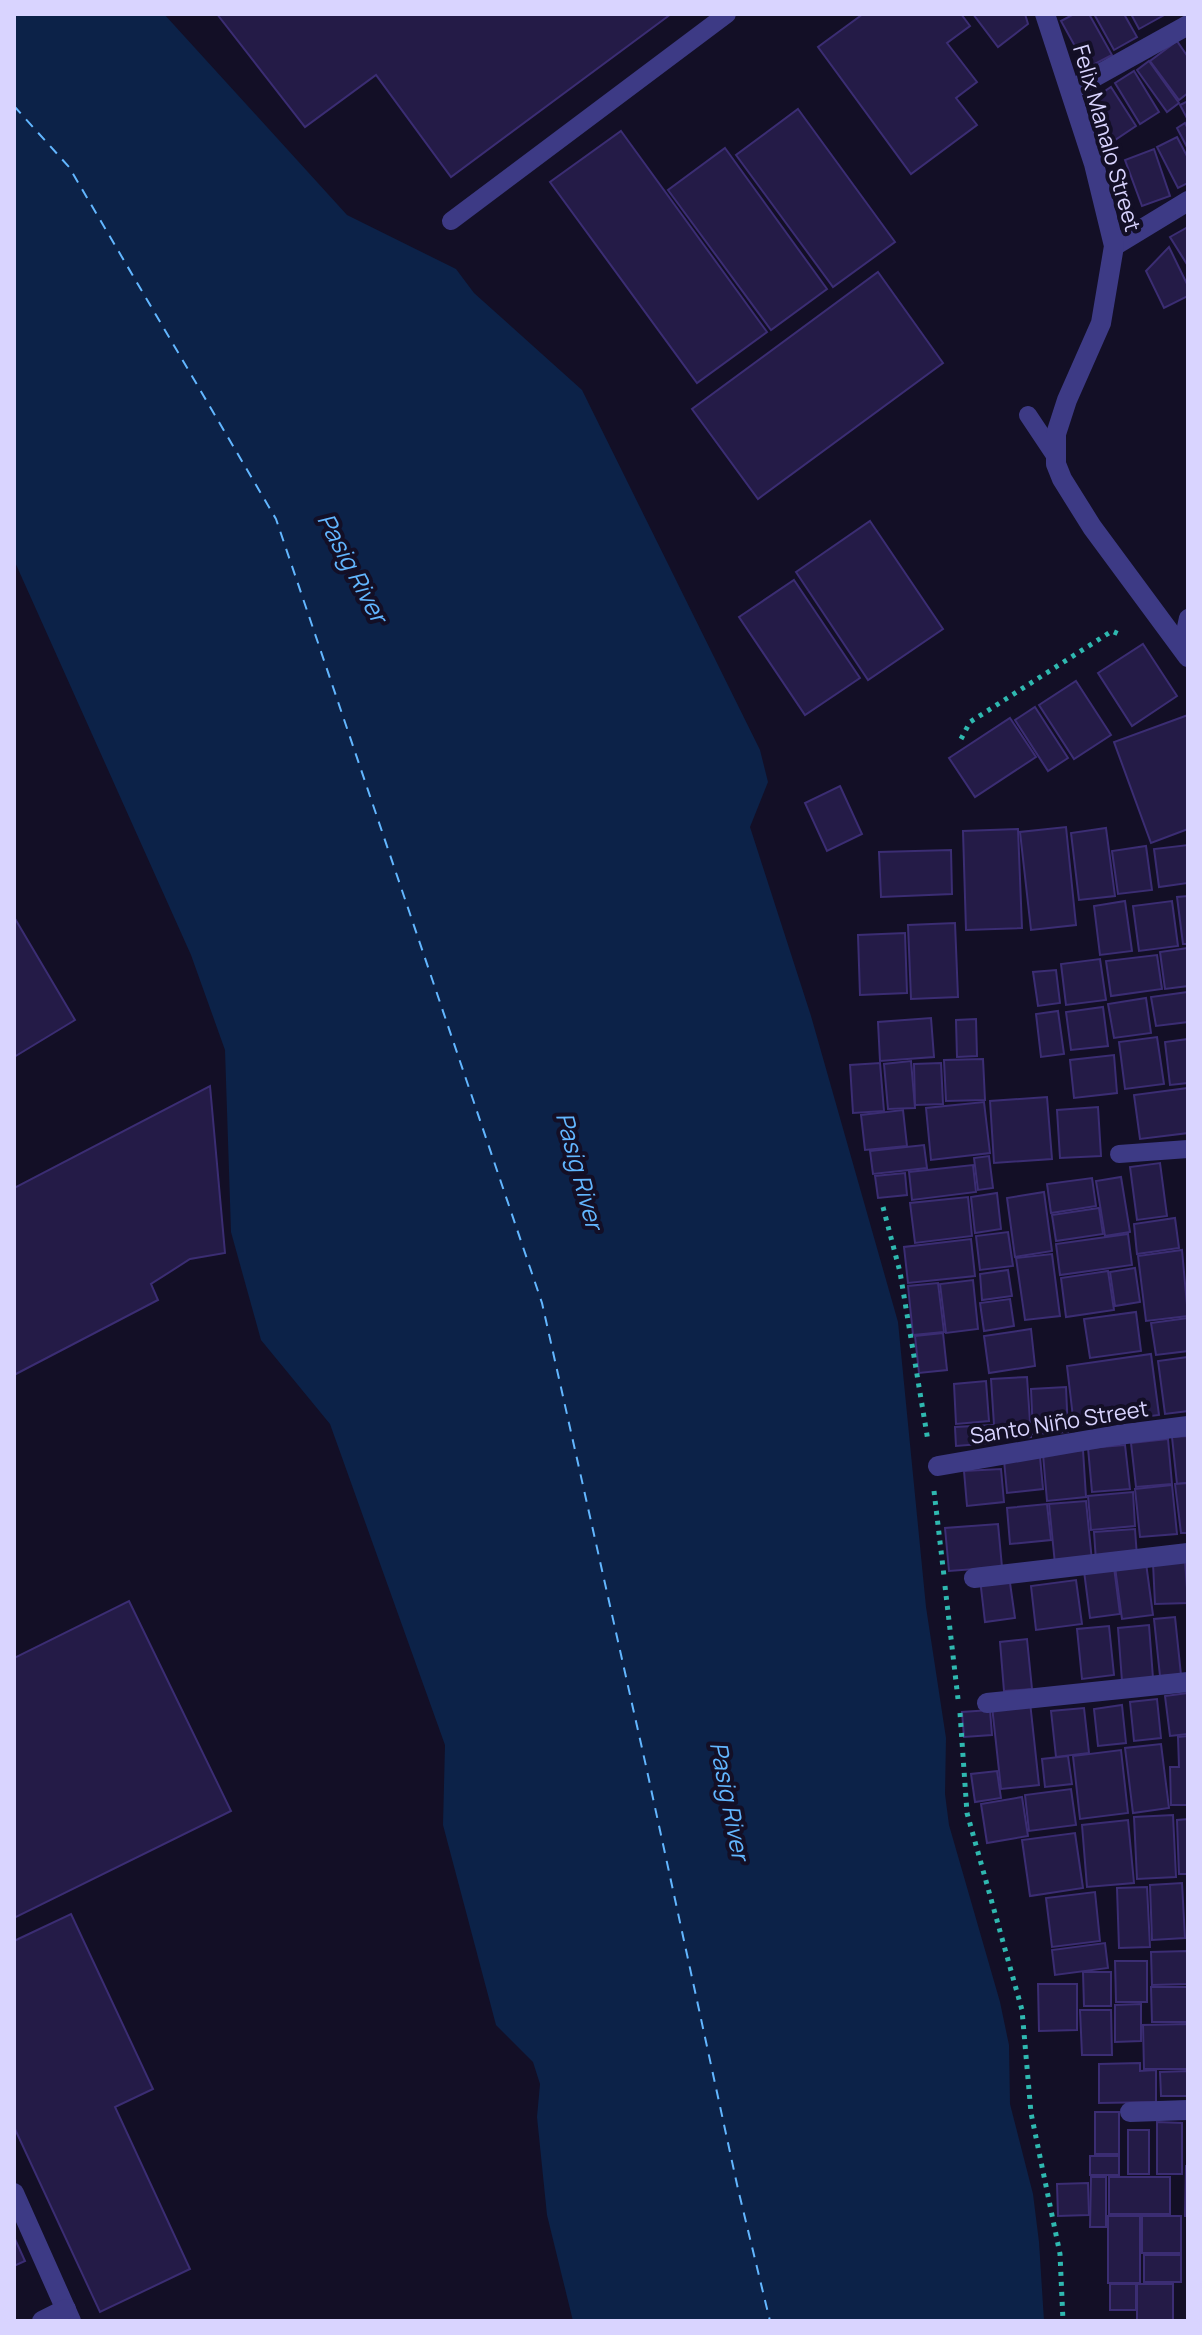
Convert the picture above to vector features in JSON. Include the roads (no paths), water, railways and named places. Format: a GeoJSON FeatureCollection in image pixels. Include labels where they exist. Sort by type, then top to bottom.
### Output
{"type":"FeatureCollection","features":[{"type":"Feature","properties":{"kind":"street","name":"Felix Manalo Street"},"geometry":{"type":"LineString","coordinates":[[1045,14],[1094,164],[1114,246],[1101,323],[1067,400],[1056,434],[1054,454]]}},
{"type":"Feature","properties":{"kind":"street"},"geometry":{"type":"LineString","coordinates":[[1071,90],[1188,25]]}},
{"type":"Feature","properties":{"kind":"street"},"geometry":{"type":"LineString","coordinates":[[1114,246],[1188,201]]}},
{"type":"Feature","properties":{"kind":"street"},"geometry":{"type":"LineString","coordinates":[[1054,454],[1062,479],[1092,527],[1185,652]]}},
{"type":"Feature","properties":{"kind":"street","name":"Santo Niño Street"},"geometry":{"type":"LineString","coordinates":[[933,1468],[1118,1435],[1188,1426]]}},
{"type":"Feature","properties":{"kind":"street"},"geometry":{"type":"LineString","coordinates":[[974,1578],[1188,1553]]}},
{"type":"Feature","properties":{"kind":"street"},"geometry":{"type":"LineString","coordinates":[[987,1703],[1188,1682]]}},
{"type":"Feature","properties":{"kind":"street"},"geometry":{"type":"LineString","coordinates":[[1130,2112],[1188,2110]]}},
{"type":"Feature","properties":{"kind":"street"},"geometry":{"type":"LineString","coordinates":[[14,2193],[68,2315],[42,2321]]}},
{"type":"Feature","properties":{"kind":"lane"},"geometry":{"type":"LineString","coordinates":[[451,221],[727,14]]}},
{"type":"Feature","properties":{"kind":"lane"},"geometry":{"type":"LineString","coordinates":[[1028,415],[1054,454]]}},
{"type":"Feature","properties":{"kind":"lane"},"geometry":{"type":"LineString","coordinates":[[1185,652],[1188,618]]}},
{"type":"Feature","properties":{"kind":"lane"},"geometry":{"type":"LineString","coordinates":[[1119,1154],[1188,1149]]}},
{"type":"Feature","properties":{"kind":"water","name":"Pasig River"},"geometry":{"type":"Polygon","coordinates":[[[14,14],[164,14],[347,215],[456,269],[474,293],[582,390],[760,750],[768,782],[750,827],[811,1016],[898,1322],[926,1607],[946,1738],[945,1794],[949,1825],[1000,2002],[1009,2045],[1010,2104],[1033,2194],[1044,2321],[573,2321],[547,2215],[537,2117],[540,2084],[533,2062],[496,2025],[443,1825],[445,1745],[330,1424],[261,1340],[231,1232],[225,1050],[191,955],[14,560],[14,14]]]}}]}
